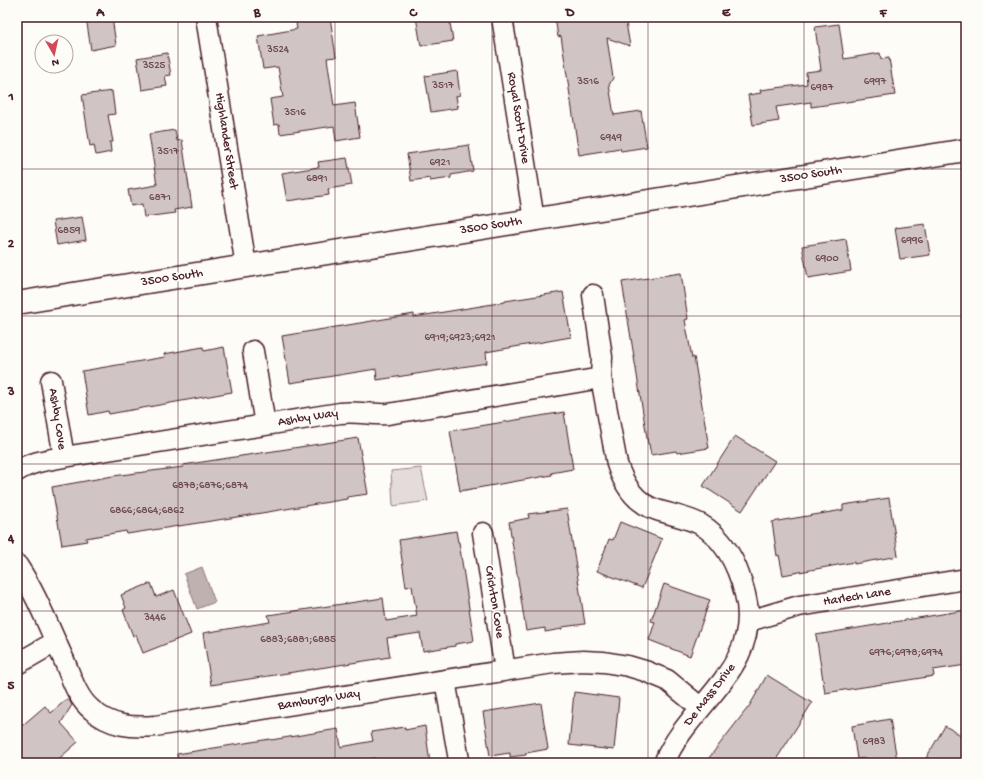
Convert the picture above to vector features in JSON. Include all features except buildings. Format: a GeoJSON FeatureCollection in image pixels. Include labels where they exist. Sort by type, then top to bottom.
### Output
{"type":"FeatureCollection","features":[{"type":"Feature","properties":{"kind":"main road","name":"3500 South"},"geometry":{"type":"LineString","coordinates":[[17,303],[966,150]]}},
{"type":"Feature","properties":{"kind":"street","name":"Highlander Street"},"geometry":{"type":"LineString","coordinates":[[206,17],[246,266]]}},
{"type":"Feature","properties":{"kind":"street","name":"Royal Scott Drive"},"geometry":{"type":"LineString","coordinates":[[502,17],[534,220]]}},
{"type":"Feature","properties":{"kind":"street","name":"De Mass Drive"},"geometry":{"type":"LineString","coordinates":[[593,295],[602,357],[601,378],[616,464],[626,485],[640,501],[649,506],[688,518],[713,533],[723,544],[738,569],[743,583],[748,608],[749,621],[737,660],[725,679],[689,721],[674,742],[664,763]]}},
{"type":"Feature","properties":{"kind":"street"},"geometry":{"type":"LineString","coordinates":[[253,351],[265,425]]}},
{"type":"Feature","properties":{"kind":"street","name":"Ashby Way"},"geometry":{"type":"LineString","coordinates":[[17,472],[33,463],[64,456],[347,412],[379,415],[388,414],[601,378]]}},
{"type":"Feature","properties":{"kind":"street","name":"Ashby Cove"},"geometry":{"type":"LineString","coordinates":[[51,381],[64,456]]}},
{"type":"Feature","properties":{"kind":"street","name":"Crichton Cove"},"geometry":{"type":"LineString","coordinates":[[483,533],[505,670]]}},
{"type":"Feature","properties":{"kind":"street","name":"Bamburgh Way"},"geometry":{"type":"LineString","coordinates":[[17,565],[36,595],[78,693],[84,702],[99,716],[121,725],[155,726],[505,670],[553,663],[583,661],[604,662],[628,666],[661,676],[701,708]]}},
{"type":"Feature","properties":{"kind":"street","name":"Harlech Lane"},"geometry":{"type":"LineString","coordinates":[[749,621],[804,605],[966,579]]}},
{"type":"Feature","properties":{"kind":"street"},"geometry":{"type":"LineString","coordinates":[[17,664],[55,642]]}},
{"type":"Feature","properties":{"kind":"street"},"geometry":{"type":"LineString","coordinates":[[445,680],[459,760]]}},
{"type":"Feature","properties":{"kind":"shaded area"},"geometry":{"type":"Polygon","coordinates":[[[421,468],[428,501],[393,506],[391,471],[421,468]]]}},
{"type":"Feature","properties":{"kind":"shaded area"},"geometry":{"type":"Polygon","coordinates":[[[202,567],[215,602],[197,609],[184,574],[202,567]]]}}]}
